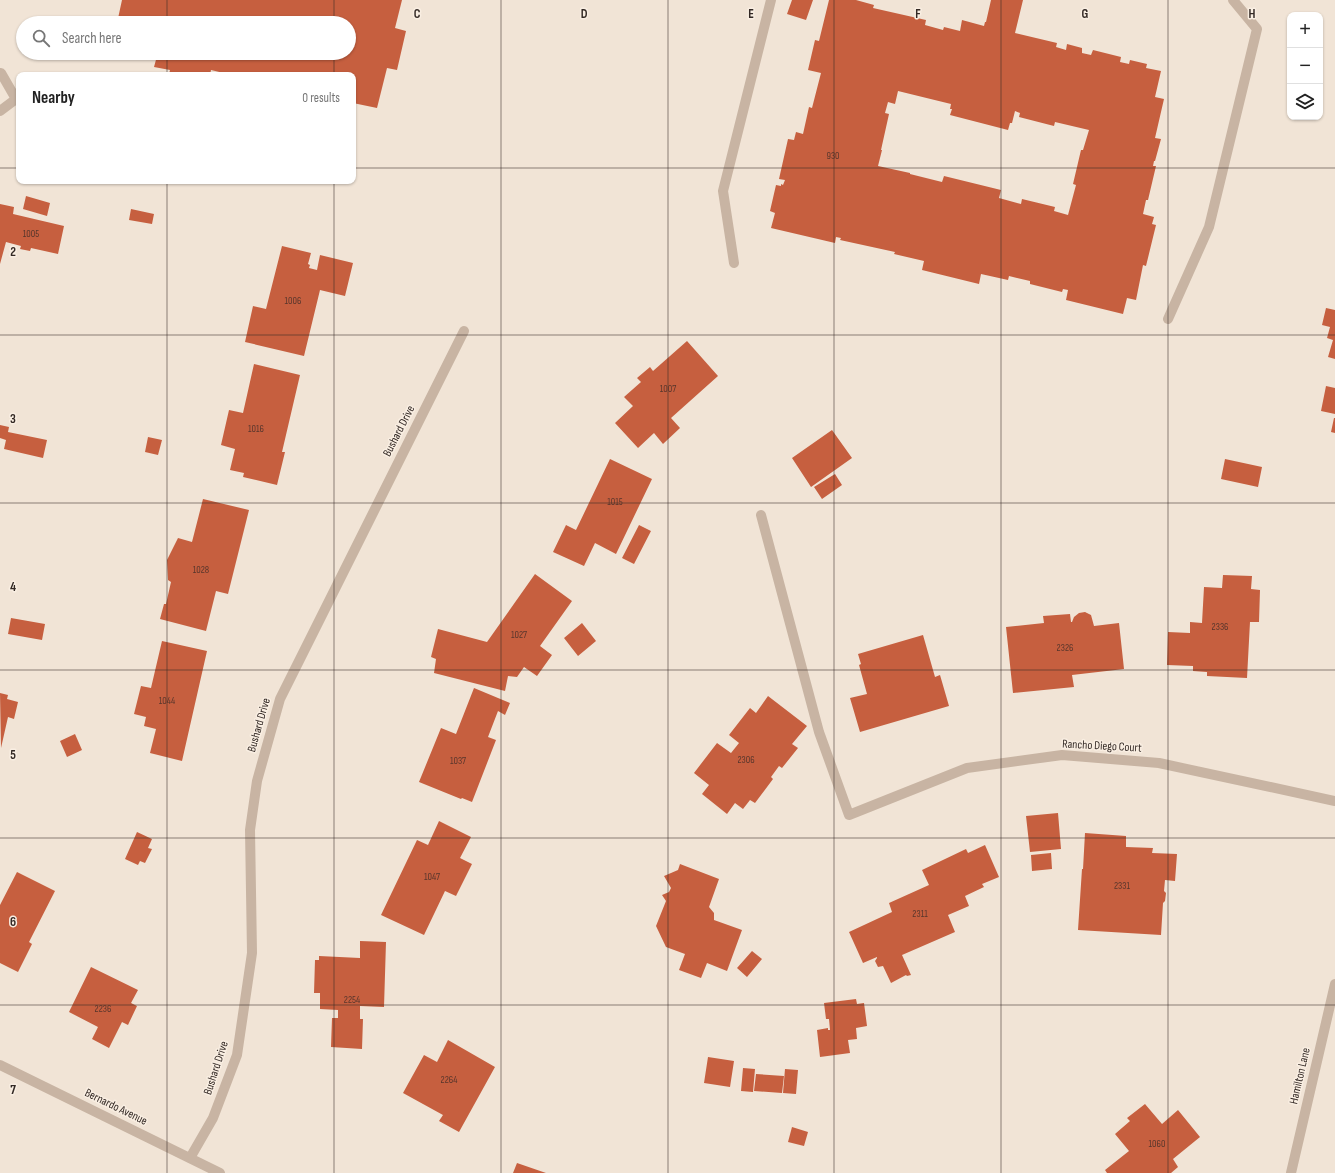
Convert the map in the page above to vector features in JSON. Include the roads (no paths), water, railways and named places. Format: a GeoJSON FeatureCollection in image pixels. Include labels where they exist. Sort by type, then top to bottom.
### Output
{"type":"FeatureCollection","features":[{"type":"Feature","properties":{"kind":"street"},"geometry":{"type":"LineString","coordinates":[[734,263],[723,191],[771,0]]}},
{"type":"Feature","properties":{"kind":"street"},"geometry":{"type":"LineString","coordinates":[[1168,319],[1209,227],[1257,29],[1233,0]]}},
{"type":"Feature","properties":{"kind":"street"},"geometry":{"type":"LineString","coordinates":[[0,73],[16,99],[0,111]]}},
{"type":"Feature","properties":{"kind":"street","name":"Bushard Drive"},"geometry":{"type":"LineString","coordinates":[[190,1158],[213,1118],[237,1055],[252,953],[250,830],[257,781],[280,699],[464,331]]}},
{"type":"Feature","properties":{"kind":"street","name":"Rancho Diego Court"},"geometry":{"type":"LineString","coordinates":[[761,515],[818,732],[849,815],[967,768],[1062,755],[1159,763],[1335,801]]}},
{"type":"Feature","properties":{"kind":"street","name":"Hamilton Lane"},"geometry":{"type":"LineString","coordinates":[[1291,1173],[1335,984]]}},
{"type":"Feature","properties":{"kind":"street","name":"Bernardo Avenue"},"geometry":{"type":"LineString","coordinates":[[0,1065],[220,1173]]}}]}
